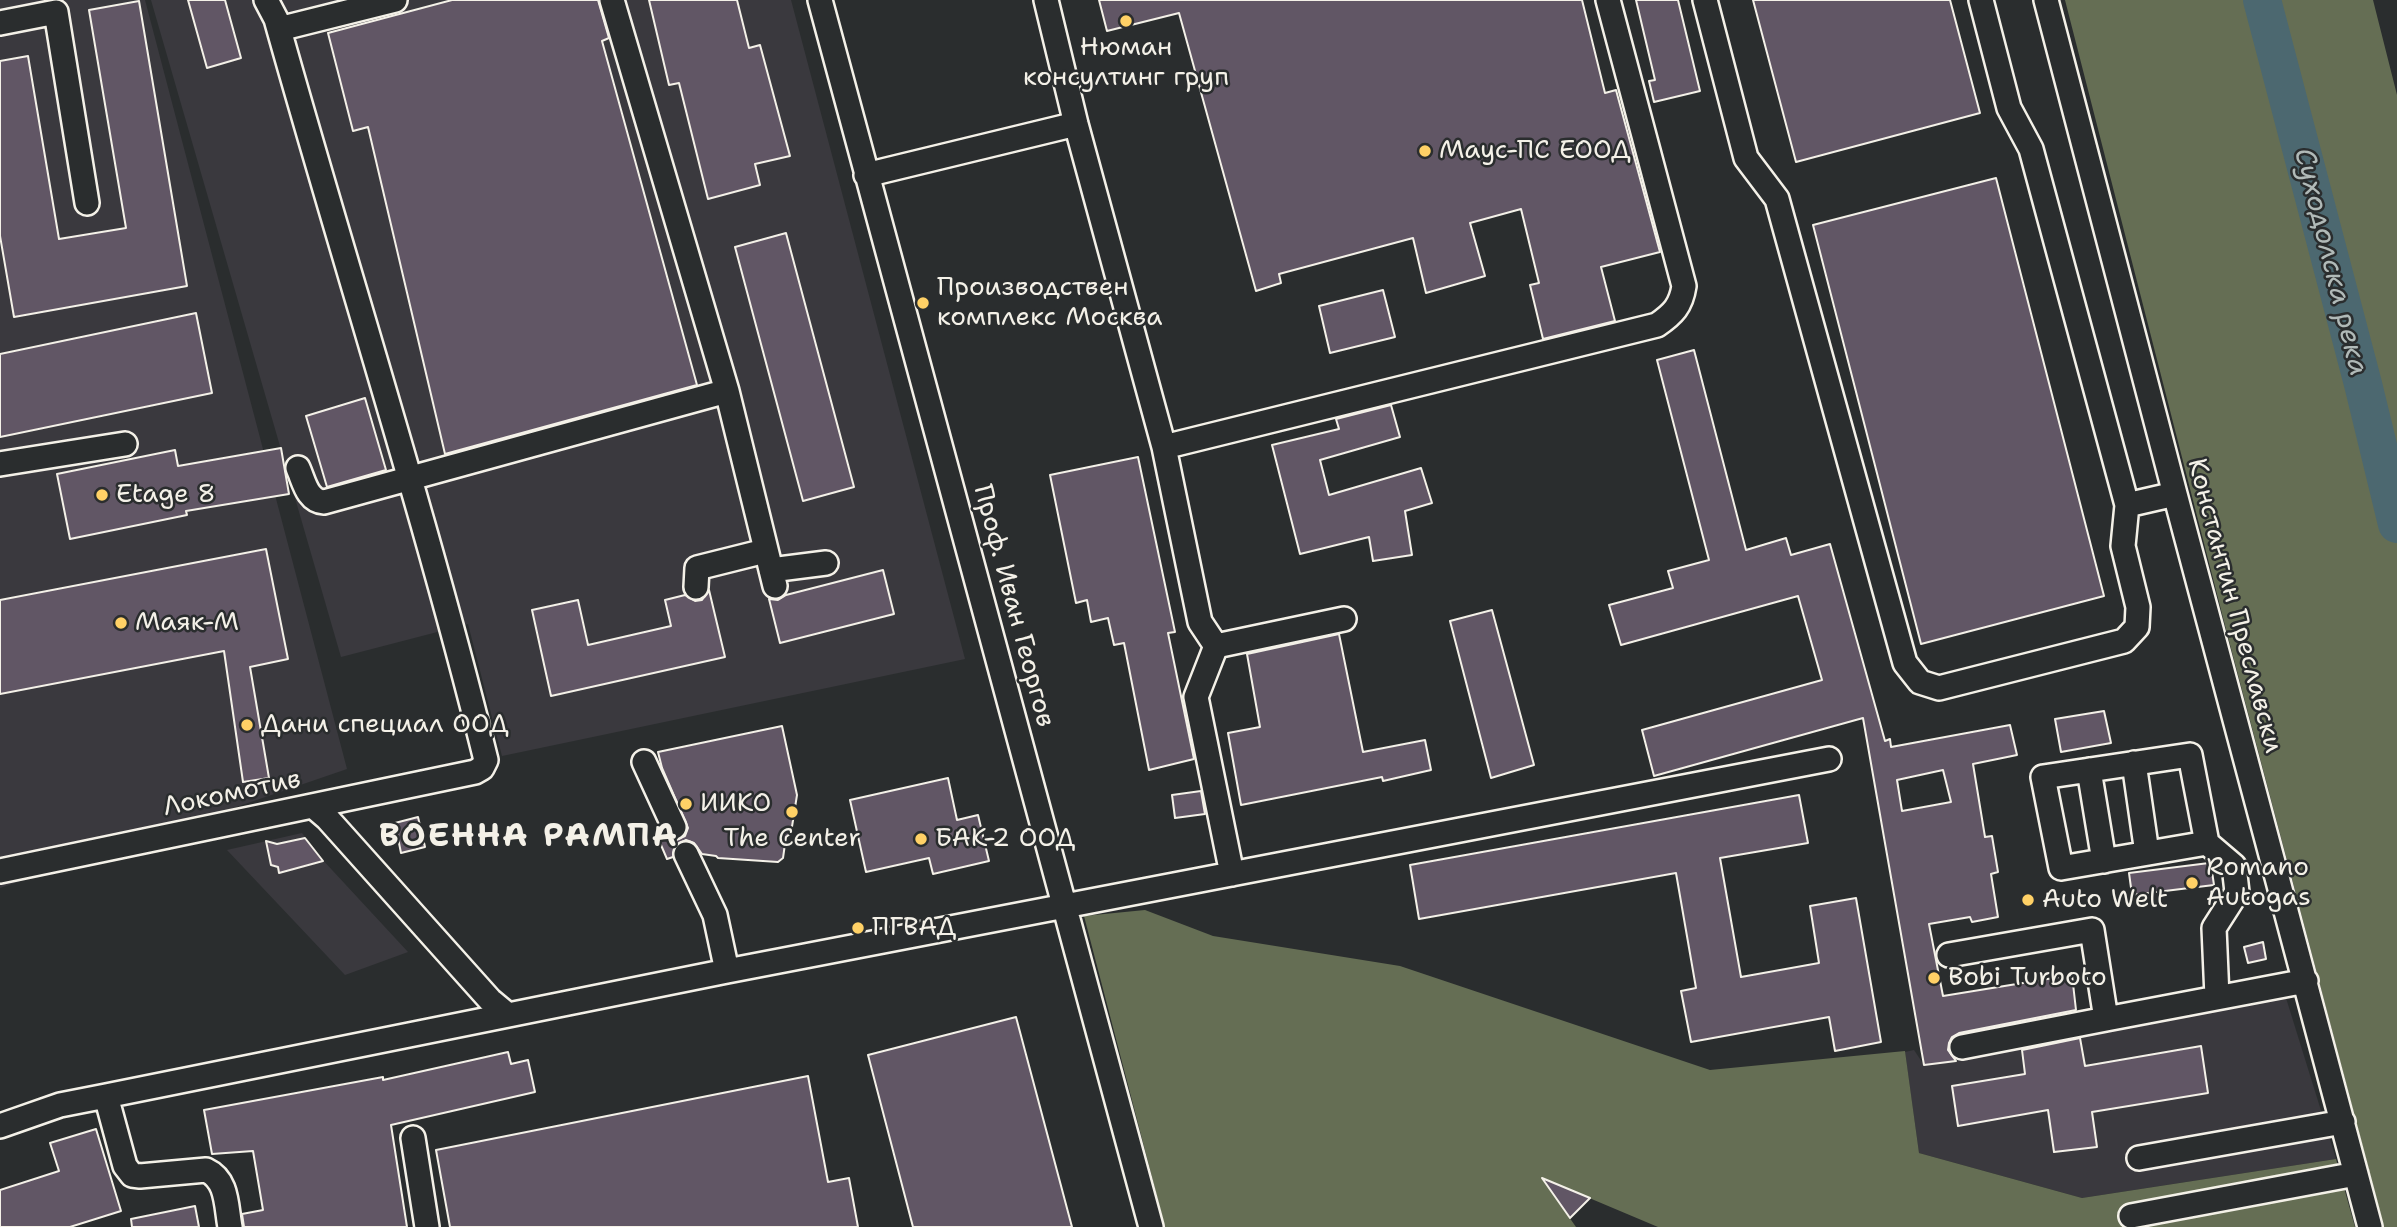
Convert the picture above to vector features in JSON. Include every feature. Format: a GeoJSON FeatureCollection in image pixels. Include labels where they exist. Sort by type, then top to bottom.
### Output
{"type":"FeatureCollection","features":[{"type":"Feature","properties":{"kind":"street"},"geometry":{"type":"LineString","coordinates":[[267,0],[279,29],[411,478]]}},
{"type":"Feature","properties":{"kind":"street"},"geometry":{"type":"LineString","coordinates":[[279,29],[395,0]]}},
{"type":"Feature","properties":{"kind":"street"},"geometry":{"type":"LineString","coordinates":[[612,0],[727,391],[770,569]]}},
{"type":"Feature","properties":{"kind":"street","name":"Проф. Иван Георгов"},"geometry":{"type":"LineString","coordinates":[[820,0],[1151,1227]]}},
{"type":"Feature","properties":{"kind":"street"},"geometry":{"type":"LineString","coordinates":[[1046,0],[1076,124],[1164,447],[1200,622],[1216,646]]}},
{"type":"Feature","properties":{"kind":"street"},"geometry":{"type":"LineString","coordinates":[[1164,447],[1657,325],[1671,315],[1682,302],[1684,286],[1608,0]]}},
{"type":"Feature","properties":{"kind":"street"},"geometry":{"type":"LineString","coordinates":[[1705,0],[1746,158],[1777,199],[1905,663],[1920,682],[1938,688],[2124,640],[2137,628],[2138,607],[2123,546],[2127,505],[2031,149],[2009,108],[1981,0]]}},
{"type":"Feature","properties":{"kind":"street","name":"Константин Преславски"},"geometry":{"type":"LineString","coordinates":[[2046,0],[2370,1227]]}},
{"type":"Feature","properties":{"kind":"street"},"geometry":{"type":"LineString","coordinates":[[0,23],[56,12],[87,203]]}},
{"type":"Feature","properties":{"kind":"street"},"geometry":{"type":"LineString","coordinates":[[866,175],[1076,124]]}},
{"type":"Feature","properties":{"kind":"street"},"geometry":{"type":"LineString","coordinates":[[298,468],[310,496],[316,502],[324,502],[727,391]]}},
{"type":"Feature","properties":{"kind":"street"},"geometry":{"type":"LineString","coordinates":[[0,464],[125,444]]}},
{"type":"Feature","properties":{"kind":"street","name":"Локомотив"},"geometry":{"type":"LineString","coordinates":[[0,871],[475,772],[482,768],[486,760],[411,478]]}},
{"type":"Feature","properties":{"kind":"street"},"geometry":{"type":"LineString","coordinates":[[2127,505],[2175,494]]}},
{"type":"Feature","properties":{"kind":"street"},"geometry":{"type":"LineString","coordinates":[[696,587],[697,568],[770,569],[826,563]]}},
{"type":"Feature","properties":{"kind":"street"},"geometry":{"type":"LineString","coordinates":[[1216,646],[1344,619]]}},
{"type":"Feature","properties":{"kind":"street"},"geometry":{"type":"LineString","coordinates":[[1216,646],[1196,697],[1231,874]]}},
{"type":"Feature","properties":{"kind":"street"},"geometry":{"type":"LineString","coordinates":[[2207,843],[2062,868],[2043,777],[2190,755],[2207,843],[2234,866],[2237,892],[2214,928],[2217,997]]}},
{"type":"Feature","properties":{"kind":"street"},"geometry":{"type":"LineString","coordinates":[[0,1126],[60,1105],[727,971],[1829,759]]}},
{"type":"Feature","properties":{"kind":"street"},"geometry":{"type":"LineString","coordinates":[[644,762],[674,827]]}},
{"type":"Feature","properties":{"kind":"street"},"geometry":{"type":"LineString","coordinates":[[2134,763],[2147,853]]}},
{"type":"Feature","properties":{"kind":"street"},"geometry":{"type":"LineString","coordinates":[[2089,770],[2104,860]]}},
{"type":"Feature","properties":{"kind":"street"},"geometry":{"type":"LineString","coordinates":[[313,806],[327,818],[490,1000],[508,1015]]}},
{"type":"Feature","properties":{"kind":"street"},"geometry":{"type":"LineString","coordinates":[[687,854],[715,915],[727,971]]}},
{"type":"Feature","properties":{"kind":"street"},"geometry":{"type":"LineString","coordinates":[[1949,956],[2092,930],[2106,1019]]}},
{"type":"Feature","properties":{"kind":"street"},"geometry":{"type":"LineString","coordinates":[[1962,1047],[2306,981]]}},
{"type":"Feature","properties":{"kind":"street"},"geometry":{"type":"LineString","coordinates":[[106,1096],[125,1166],[132,1175],[206,1170],[215,1174],[222,1183],[230,1227]]}},
{"type":"Feature","properties":{"kind":"street"},"geometry":{"type":"LineString","coordinates":[[2139,1158],[2343,1122]]}},
{"type":"Feature","properties":{"kind":"street"},"geometry":{"type":"LineString","coordinates":[[413,1138],[427,1227]]}},
{"type":"Feature","properties":{"kind":"street"},"geometry":{"type":"LineString","coordinates":[[2131,1216],[2356,1174]]}},
{"type":"Feature","properties":{"kind":"shaded area"},"geometry":{"type":"Polygon","coordinates":[[[0,0],[145,0],[347,769],[0,888],[0,0]]]}},
{"type":"Feature","properties":{"kind":"shaded area"},"geometry":{"type":"Polygon","coordinates":[[[151,0],[791,0],[965,659],[502,756],[468,624],[341,657],[151,0]]]}},
{"type":"Feature","properties":{"kind":"shaded area"},"geometry":{"type":"Polygon","coordinates":[[[302,833],[320,857],[408,952],[345,975],[227,850],[302,833]]]}},
{"type":"Feature","properties":{"kind":"shaded area"},"geometry":{"type":"Polygon","coordinates":[[[2286,998],[2336,1159],[2082,1198],[1919,1153],[1905,1052],[1914,1050],[1924,1065],[1956,1061],[2286,998]]]}},
{"type":"Feature","properties":{"kind":"green space"},"geometry":{"type":"Polygon","coordinates":[[[2065,0],[2373,0],[2397,95],[2397,1227],[2384,1227],[2228,637],[2065,0]]]}},
{"type":"Feature","properties":{"kind":"green space"},"geometry":{"type":"Polygon","coordinates":[[[1145,910],[1213,936],[1400,966],[1710,1070],[1905,1051],[1919,1153],[2082,1198],[2336,1159],[2355,1227],[1658,1227],[1556,1184],[1551,1191],[1576,1227],[1165,1227],[1084,916],[1145,910]]]}},
{"type":"Feature","properties":{"kind":"building"},"geometry":{"type":"Polygon","coordinates":[[[188,0],[225,0],[241,58],[207,68],[188,0]]]}},
{"type":"Feature","properties":{"kind":"building"},"geometry":{"type":"Polygon","coordinates":[[[452,0],[598,0],[609,38],[602,41],[697,385],[445,454],[368,127],[353,131],[328,33],[452,0]]]}},
{"type":"Feature","properties":{"kind":"building"},"geometry":{"type":"Polygon","coordinates":[[[649,0],[737,0],[749,48],[760,45],[790,156],[755,164],[760,185],[708,199],[679,83],[669,85],[649,0]]]}},
{"type":"Feature","properties":{"kind":"building","name":"Маус-ПС ЕООД"},"geometry":{"type":"Polygon","coordinates":[[[1099,0],[1582,0],[1605,93],[1616,90],[1660,252],[1601,267],[1615,321],[1543,339],[1530,285],[1539,283],[1521,209],[1470,223],[1485,276],[1426,293],[1413,238],[1279,274],[1281,283],[1256,291],[1179,13],[1107,31],[1099,0]]]}},
{"type":"Feature","properties":{"kind":"building"},"geometry":{"type":"Polygon","coordinates":[[[1636,0],[1678,0],[1700,91],[1654,102],[1649,81],[1655,80],[1636,0]]]}},
{"type":"Feature","properties":{"kind":"building"},"geometry":{"type":"Polygon","coordinates":[[[1753,0],[1950,0],[1980,113],[1796,162],[1753,0]]]}},
{"type":"Feature","properties":{"kind":"building"},"geometry":{"type":"Polygon","coordinates":[[[139,1],[187,286],[14,317],[0,236],[0,61],[28,56],[59,239],[126,228],[89,10],[139,1]]]}},
{"type":"Feature","properties":{"kind":"building"},"geometry":{"type":"Polygon","coordinates":[[[1996,178],[2104,596],[1921,644],[1813,225],[1996,178]]]}},
{"type":"Feature","properties":{"kind":"building"},"geometry":{"type":"Polygon","coordinates":[[[786,233],[854,487],[803,501],[735,247],[786,233]]]}},
{"type":"Feature","properties":{"kind":"building"},"geometry":{"type":"Polygon","coordinates":[[[1383,290],[1395,337],[1330,353],[1319,306],[1383,290]]]}},
{"type":"Feature","properties":{"kind":"building"},"geometry":{"type":"Polygon","coordinates":[[[196,313],[212,393],[0,437],[0,354],[196,313]]]}},
{"type":"Feature","properties":{"kind":"building"},"geometry":{"type":"Polygon","coordinates":[[[1694,350],[1746,550],[1786,538],[1791,555],[1830,544],[1885,741],[1890,739],[1891,747],[2010,725],[2017,755],[1973,764],[1985,837],[1992,836],[1998,872],[1991,874],[1998,917],[1972,922],[1970,917],[1929,924],[1943,996],[2072,975],[2076,1010],[1959,1033],[1952,1037],[1948,1050],[1956,1061],[1924,1065],[1863,718],[1654,776],[1642,730],[1822,680],[1798,596],[1621,645],[1609,605],[1673,588],[1668,571],[1709,560],[1657,360],[1694,350]],[[1943,770],[1897,780],[1902,811],[1951,802],[1943,770]]]}},
{"type":"Feature","properties":{"kind":"building"},"geometry":{"type":"Polygon","coordinates":[[[365,398],[386,470],[327,487],[306,416],[365,398]]]}},
{"type":"Feature","properties":{"kind":"building"},"geometry":{"type":"Polygon","coordinates":[[[1391,405],[1400,437],[1320,460],[1329,495],[1421,468],[1432,503],[1405,511],[1412,555],[1373,561],[1369,537],[1300,554],[1272,445],[1339,429],[1336,419],[1391,405]]]}},
{"type":"Feature","properties":{"kind":"building"},"geometry":{"type":"Polygon","coordinates":[[[281,448],[289,494],[186,511],[187,515],[70,539],[57,474],[175,450],[178,466],[281,448]]]}},
{"type":"Feature","properties":{"kind":"building"},"geometry":{"type":"Polygon","coordinates":[[[1138,457],[1175,632],[1168,633],[1194,759],[1149,770],[1124,643],[1114,645],[1108,618],[1091,622],[1087,600],[1076,603],[1050,475],[1138,457]]]}},
{"type":"Feature","properties":{"kind":"building","name":"Маяк-М"},"geometry":{"type":"Polygon","coordinates":[[[266,549],[288,659],[250,667],[269,778],[243,782],[224,651],[0,694],[0,600],[266,549]]]}},
{"type":"Feature","properties":{"kind":"building"},"geometry":{"type":"Polygon","coordinates":[[[883,570],[894,614],[780,643],[769,599],[778,600],[786,595],[883,570]]]}},
{"type":"Feature","properties":{"kind":"building"},"geometry":{"type":"Polygon","coordinates":[[[709,590],[725,657],[551,696],[532,610],[578,600],[588,645],[671,626],[665,600],[685,595],[695,601],[702,600],[709,590]]]}},
{"type":"Feature","properties":{"kind":"building"},"geometry":{"type":"Polygon","coordinates":[[[1492,610],[1534,765],[1491,778],[1450,621],[1492,610]]]}},
{"type":"Feature","properties":{"kind":"building"},"geometry":{"type":"Polygon","coordinates":[[[1339,634],[1363,752],[1425,740],[1431,770],[1383,781],[1382,777],[1241,805],[1228,733],[1260,727],[1247,654],[1339,634]]]}},
{"type":"Feature","properties":{"kind":"building"},"geometry":{"type":"Polygon","coordinates":[[[2104,711],[2111,743],[2061,752],[2055,719],[2104,711]]]}},
{"type":"Feature","properties":{"kind":"building"},"geometry":{"type":"Polygon","coordinates":[[[782,726],[797,795],[791,833],[786,837],[783,858],[778,862],[718,858],[702,854],[694,843],[686,840],[675,846],[673,857],[667,859],[655,831],[660,830],[665,838],[673,841],[685,836],[688,828],[662,768],[658,752],[782,726]]]}},
{"type":"Feature","properties":{"kind":"building","name":"БАК-2 ООД"},"geometry":{"type":"Polygon","coordinates":[[[948,778],[957,820],[978,815],[989,861],[933,874],[929,858],[866,872],[850,800],[948,778]]]}},
{"type":"Feature","properties":{"kind":"building"},"geometry":{"type":"Polygon","coordinates":[[[1201,791],[1205,814],[1175,818],[1172,795],[1201,791]]]}},
{"type":"Feature","properties":{"kind":"building"},"geometry":{"type":"Polygon","coordinates":[[[1799,795],[1808,843],[1720,858],[1741,977],[1819,963],[1810,906],[1856,898],[1881,1042],[1835,1051],[1829,1017],[1691,1042],[1681,991],[1696,988],[1676,873],[1419,919],[1410,865],[1799,795]]]}},
{"type":"Feature","properties":{"kind":"building"},"geometry":{"type":"Polygon","coordinates":[[[418,817],[425,847],[401,853],[395,823],[418,817]]]}},
{"type":"Feature","properties":{"kind":"building"},"geometry":{"type":"Polygon","coordinates":[[[305,838],[323,861],[279,873],[278,867],[271,865],[266,841],[277,844],[305,838]]]}},
{"type":"Feature","properties":{"kind":"building"},"geometry":{"type":"Polygon","coordinates":[[[2209,863],[2214,885],[2132,895],[2129,873],[2209,863]]]}},
{"type":"Feature","properties":{"kind":"building"},"geometry":{"type":"Polygon","coordinates":[[[2263,942],[2266,959],[2248,963],[2244,947],[2263,942]]]}},
{"type":"Feature","properties":{"kind":"building"},"geometry":{"type":"Polygon","coordinates":[[[1016,1017],[1072,1227],[913,1227],[868,1055],[1016,1017]]]}},
{"type":"Feature","properties":{"kind":"building"},"geometry":{"type":"Polygon","coordinates":[[[2080,1038],[2085,1066],[2201,1046],[2208,1093],[2092,1112],[2097,1147],[2054,1152],[2048,1110],[1958,1126],[1952,1086],[2025,1074],[2022,1050],[2080,1038]]]}},
{"type":"Feature","properties":{"kind":"building"},"geometry":{"type":"Polygon","coordinates":[[[508,1052],[511,1064],[528,1060],[535,1092],[391,1125],[407,1227],[244,1227],[242,1214],[263,1210],[253,1151],[212,1154],[204,1110],[383,1077],[383,1080],[508,1052]]]}},
{"type":"Feature","properties":{"kind":"building"},"geometry":{"type":"Polygon","coordinates":[[[808,1076],[828,1182],[849,1178],[858,1227],[450,1227],[436,1150],[808,1076]]]}},
{"type":"Feature","properties":{"kind":"building"},"geometry":{"type":"Polygon","coordinates":[[[96,1129],[121,1211],[70,1227],[0,1227],[0,1190],[59,1171],[50,1143],[96,1129]]]}},
{"type":"Feature","properties":{"kind":"building"},"geometry":{"type":"Polygon","coordinates":[[[1542,1178],[1590,1198],[1570,1218],[1542,1178]]]}},
{"type":"Feature","properties":{"kind":"building"},"geometry":{"type":"Polygon","coordinates":[[[195,1206],[199,1227],[132,1227],[131,1219],[195,1206]]]}},
{"type":"Feature","properties":{"kind":"waterway","name":"Суходолска река"},"geometry":{"type":"LineString","coordinates":[[2262,0],[2397,524]]}},
{"type":"Feature","properties":{"kind":"place","name":"Нюман консултинг груп"},"geometry":{"type":"Point","coordinates":[1126,21]}},
{"type":"Feature","properties":{"kind":"place","name":"Маус-ПС ЕООД"},"geometry":{"type":"Point","coordinates":[1425,151]}},
{"type":"Feature","properties":{"kind":"place","name":"Производствен комплекс Москва"},"geometry":{"type":"Point","coordinates":[923,303]}},
{"type":"Feature","properties":{"kind":"place","name":"Etage 8"},"geometry":{"type":"Point","coordinates":[102,495]}},
{"type":"Feature","properties":{"kind":"place","name":"Маяк-М"},"geometry":{"type":"Point","coordinates":[121,623]}},
{"type":"Feature","properties":{"kind":"place","name":"Дани специал ООД"},"geometry":{"type":"Point","coordinates":[247,725]}},
{"type":"Feature","properties":{"kind":"place","name":"ИИКО"},"geometry":{"type":"Point","coordinates":[686,804]}},
{"type":"Feature","properties":{"kind":"place","name":"The Center"},"geometry":{"type":"Point","coordinates":[792,812]}},
{"type":"Feature","properties":{"kind":"place","name":"БАК-2 ООД"},"geometry":{"type":"Point","coordinates":[921,839]}},
{"type":"Feature","properties":{"kind":"place","name":"Romano Autogas"},"geometry":{"type":"Point","coordinates":[2192,883]}},
{"type":"Feature","properties":{"kind":"place","name":"Auto Welt"},"geometry":{"type":"Point","coordinates":[2028,900]}},
{"type":"Feature","properties":{"kind":"place","name":"ПГВАД"},"geometry":{"type":"Point","coordinates":[858,928]}},
{"type":"Feature","properties":{"kind":"place","name":"Bobi Turboto"},"geometry":{"type":"Point","coordinates":[1934,978]}},
{"type":"Feature","properties":{"kind":"district","name":"ВОЕННА РАМПА"},"geometry":{"type":"Point","coordinates":[529,837]}}]}
